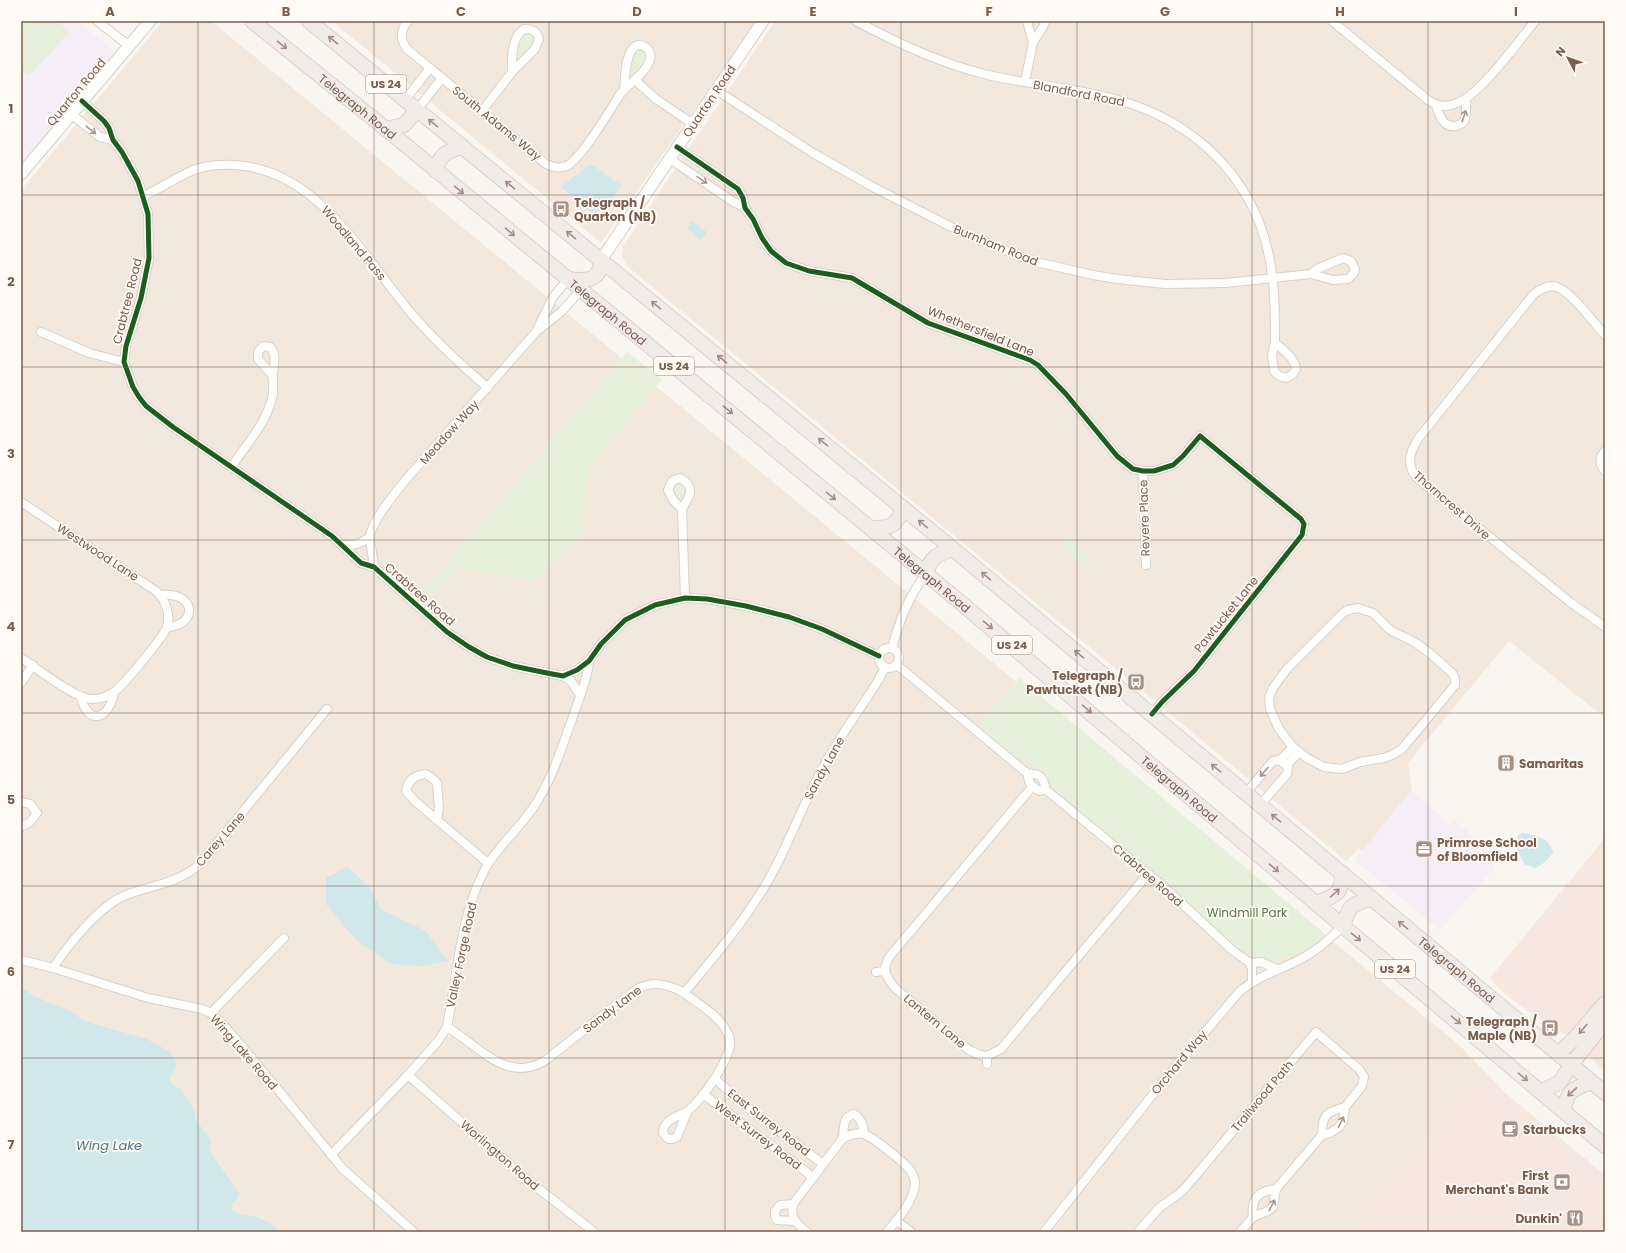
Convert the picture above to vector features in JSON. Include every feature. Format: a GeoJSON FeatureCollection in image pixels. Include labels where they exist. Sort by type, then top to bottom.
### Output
{"type":"FeatureCollection","features":[{"type":"Feature","properties":{"kind":"highway","name":"Telegraph Road"},"geometry":{"type":"LineString","coordinates":[[252,21],[386,129],[872,528],[1605,1146]]}},
{"type":"Feature","properties":{"kind":"highway","name":"Telegraph Road"},"geometry":{"type":"LineString","coordinates":[[309,21],[953,549],[1605,1093]]}},
{"type":"Feature","properties":{"kind":"highway"},"geometry":{"type":"LineString","coordinates":[[386,129],[404,125],[417,110]]}},
{"type":"Feature","properties":{"kind":"highway"},"geometry":{"type":"LineString","coordinates":[[435,170],[444,154],[463,147]]}},
{"type":"Feature","properties":{"kind":"highway"},"geometry":{"type":"LineString","coordinates":[[568,279],[583,281],[591,278],[598,272],[601,266],[601,260]]}},
{"type":"Feature","properties":{"kind":"highway"},"geometry":{"type":"LineString","coordinates":[[872,528],[885,528],[894,524],[899,520],[903,508]]}},
{"type":"Feature","properties":{"kind":"highway"},"geometry":{"type":"LineString","coordinates":[[926,574],[930,562],[936,555],[953,549]]}},
{"type":"Feature","properties":{"kind":"highway"},"geometry":{"type":"LineString","coordinates":[[1316,903],[1332,897],[1337,893],[1342,884],[1342,873]]}},
{"type":"Feature","properties":{"kind":"highway"},"geometry":{"type":"LineString","coordinates":[[1343,926],[1351,906],[1371,898]]}},
{"type":"Feature","properties":{"kind":"highway"},"geometry":{"type":"LineString","coordinates":[[1558,1054],[1575,1038],[1605,1003]]}},
{"type":"Feature","properties":{"kind":"highway"},"geometry":{"type":"LineString","coordinates":[[1541,1092],[1560,1082],[1571,1065],[1605,1022]]}},
{"type":"Feature","properties":{"kind":"highway"},"geometry":{"type":"LineString","coordinates":[[1564,1111],[1565,1101],[1570,1092],[1575,1088],[1591,1082]]}},
{"type":"Feature","properties":{"kind":"street"},"geometry":{"type":"LineString","coordinates":[[97,21],[128,45]]}},
{"type":"Feature","properties":{"kind":"street","name":"Quarton Road"},"geometry":{"type":"LineString","coordinates":[[21,174],[128,45],[150,21]]}},
{"type":"Feature","properties":{"kind":"street","name":"South Adams Way"},"geometry":{"type":"LineString","coordinates":[[408,21],[402,30],[401,35],[402,41],[407,49],[546,164],[552,167],[560,168],[574,162],[624,89],[635,80],[650,59],[648,49],[640,45],[635,46],[630,51],[625,72],[624,89]]}},
{"type":"Feature","properties":{"kind":"street","name":"Quarton Road"},"geometry":{"type":"LineString","coordinates":[[601,260],[764,21]]}},
{"type":"Feature","properties":{"kind":"street","name":"Blandford Road"},"geometry":{"type":"LineString","coordinates":[[856,21],[906,46],[983,74],[1076,91],[1128,103],[1155,112],[1190,134],[1216,156],[1228,170],[1250,202],[1260,222],[1269,256],[1272,278],[1275,343]]}},
{"type":"Feature","properties":{"kind":"street"},"geometry":{"type":"LineString","coordinates":[[1027,21],[1033,42]]}},
{"type":"Feature","properties":{"kind":"street"},"geometry":{"type":"LineString","coordinates":[[1025,82],[1033,42],[1046,21]]}},
{"type":"Feature","properties":{"kind":"street"},"geometry":{"type":"LineString","coordinates":[[1332,21],[1419,93],[1436,105],[1443,122],[1449,126],[1458,126],[1464,121],[1466,115],[1466,99]]}},
{"type":"Feature","properties":{"kind":"street"},"geometry":{"type":"LineString","coordinates":[[1436,105],[1452,105],[1466,99],[1486,80],[1535,21]]}},
{"type":"Feature","properties":{"kind":"street"},"geometry":{"type":"LineString","coordinates":[[482,111],[512,72],[523,62],[537,45],[538,36],[533,30],[524,29],[516,36],[512,58],[512,72]]}},
{"type":"Feature","properties":{"kind":"street"},"geometry":{"type":"LineString","coordinates":[[405,100],[430,68]]}},
{"type":"Feature","properties":{"kind":"street"},"geometry":{"type":"LineString","coordinates":[[417,110],[442,78]]}},
{"type":"Feature","properties":{"kind":"street"},"geometry":{"type":"LineString","coordinates":[[635,80],[656,99],[693,124]]}},
{"type":"Feature","properties":{"kind":"street","name":"Burnham Road"},"geometry":{"type":"LineString","coordinates":[[716,90],[813,153],[858,179],[965,234],[1032,260],[1061,268],[1111,278],[1166,284],[1226,283],[1311,274]]}},
{"type":"Feature","properties":{"kind":"street","name":"Crabtree Road"},"geometry":{"type":"LineString","coordinates":[[82,101],[104,121],[109,128],[113,140],[130,166],[143,196],[148,214],[149,258],[141,298],[126,346],[124,362],[133,387],[146,406],[173,427],[309,518],[344,545],[361,563],[374,567],[447,632],[469,647],[487,657],[513,666],[563,676]]}},
{"type":"Feature","properties":{"kind":"street"},"geometry":{"type":"LineString","coordinates":[[71,114],[100,137],[113,140]]}},
{"type":"Feature","properties":{"kind":"street","name":"Whethersfield Lane"},"geometry":{"type":"LineString","coordinates":[[677,147],[738,189],[743,198],[745,208],[753,219],[762,238],[771,251],[786,263],[809,270],[852,278],[928,323],[1030,360],[1038,365],[1066,394],[1117,456],[1133,469],[1143,471]]}},
{"type":"Feature","properties":{"kind":"street","name":"Whethersfield Lane"},"geometry":{"type":"LineString","coordinates":[[670,159],[732,201],[745,208]]}},
{"type":"Feature","properties":{"kind":"street","name":"Woodland Pass"},"geometry":{"type":"LineString","coordinates":[[143,196],[190,172],[207,166],[244,165],[261,168],[282,176],[306,192],[323,206],[355,241],[426,330],[445,350],[488,388]]}},
{"type":"Feature","properties":{"kind":"street"},"geometry":{"type":"LineString","coordinates":[[1343,258],[1351,261],[1355,269],[1352,276],[1343,280],[1333,280],[1311,274],[1318,269],[1343,258]]}},
{"type":"Feature","properties":{"kind":"street","name":"Meadow Way"},"geometry":{"type":"LineString","coordinates":[[536,332],[553,297],[568,279]]}},
{"type":"Feature","properties":{"kind":"street","name":"Thorncrest Drive"},"geometry":{"type":"LineString","coordinates":[[1605,335],[1562,289],[1551,286],[1545,287],[1533,295],[1430,424],[1413,447],[1410,455],[1410,464],[1416,477],[1570,602],[1605,627]]}},
{"type":"Feature","properties":{"kind":"street","name":"Meadow Way"},"geometry":{"type":"LineString","coordinates":[[370,538],[380,516],[398,490],[536,332],[561,312],[581,290]]}},
{"type":"Feature","properties":{"kind":"street"},"geometry":{"type":"LineString","coordinates":[[41,332],[89,353],[124,362]]}},
{"type":"Feature","properties":{"kind":"street"},"geometry":{"type":"LineString","coordinates":[[232,466],[256,430],[269,407],[273,395],[274,384],[272,375]]}},
{"type":"Feature","properties":{"kind":"street","name":"Pawtucket Lane"},"geometry":{"type":"LineString","coordinates":[[1143,471],[1164,469],[1173,465],[1200,436],[1301,519],[1304,524],[1302,535],[1194,671],[1162,702],[1152,714]]}},
{"type":"Feature","properties":{"kind":"street"},"geometry":{"type":"LineString","coordinates":[[1605,451],[1600,460],[1601,466],[1605,470]]}},
{"type":"Feature","properties":{"kind":"street","name":"Revere Place"},"geometry":{"type":"LineString","coordinates":[[1143,471],[1146,564]]}},
{"type":"Feature","properties":{"kind":"street","name":"Westwood Lane"},"geometry":{"type":"LineString","coordinates":[[21,502],[160,595],[167,609],[167,627]]}},
{"type":"Feature","properties":{"kind":"street"},"geometry":{"type":"LineString","coordinates":[[682,509],[686,598]]}},
{"type":"Feature","properties":{"kind":"street"},"geometry":{"type":"LineString","coordinates":[[344,545],[357,545],[370,538],[374,567]]}},
{"type":"Feature","properties":{"kind":"street"},"geometry":{"type":"LineString","coordinates":[[892,648],[908,600],[926,574]]}},
{"type":"Feature","properties":{"kind":"street"},"geometry":{"type":"LineString","coordinates":[[81,697],[82,703],[92,715],[100,716],[107,711],[110,707],[114,692],[167,627],[173,627],[185,618],[188,614],[189,606],[186,601],[166,594],[160,595]]}},
{"type":"Feature","properties":{"kind":"street"},"geometry":{"type":"LineString","coordinates":[[563,676],[577,670],[589,661],[601,644],[625,620],[655,605],[686,598],[707,599],[740,604],[789,617],[822,629],[879,656]]}},
{"type":"Feature","properties":{"kind":"street"},"geometry":{"type":"LineString","coordinates":[[1363,609],[1373,613],[1390,630],[1421,647],[1454,674],[1455,685],[1407,744],[1392,755],[1375,760],[1360,762],[1336,770],[1320,766],[1296,749],[1284,736],[1273,717],[1269,703],[1271,692],[1278,680],[1298,658],[1348,610],[1363,609]]}},
{"type":"Feature","properties":{"kind":"street"},"geometry":{"type":"LineString","coordinates":[[892,648],[895,649],[900,658],[897,664],[892,668],[885,667],[880,663],[879,656],[884,649],[892,648]]}},
{"type":"Feature","properties":{"kind":"street"},"geometry":{"type":"LineString","coordinates":[[21,658],[81,697],[98,699],[114,692]]}},
{"type":"Feature","properties":{"kind":"street","name":"Valley Forge Road"},"geometry":{"type":"LineString","coordinates":[[447,1027],[454,981],[467,920],[476,889],[488,864],[527,816],[542,793],[587,678],[589,661]]}},
{"type":"Feature","properties":{"kind":"street","name":"Crabtree Road"},"geometry":{"type":"LineString","coordinates":[[897,664],[1028,774],[1035,773],[1039,775],[1045,783],[1045,789],[1175,896],[1222,942],[1250,963],[1261,962],[1277,969]]}},
{"type":"Feature","properties":{"kind":"street"},"geometry":{"type":"LineString","coordinates":[[21,682],[33,665]]}},
{"type":"Feature","properties":{"kind":"street","name":"Sandy Lane"},"geometry":{"type":"LineString","coordinates":[[447,1027],[499,1063],[514,1067],[528,1068],[546,1060],[642,986],[657,983],[667,985],[684,993],[732,934],[760,894],[774,869],[808,796],[828,758],[876,684],[885,667]]}},
{"type":"Feature","properties":{"kind":"street"},"geometry":{"type":"LineString","coordinates":[[563,676],[571,681],[580,695]]}},
{"type":"Feature","properties":{"kind":"street","name":"Carey Lane"},"geometry":{"type":"LineString","coordinates":[[53,968],[60,957],[94,918],[113,901],[129,894],[172,882],[189,873],[199,865],[327,709]]}},
{"type":"Feature","properties":{"kind":"street"},"geometry":{"type":"LineString","coordinates":[[1246,793],[1273,761],[1280,760],[1296,749]]}},
{"type":"Feature","properties":{"kind":"street"},"geometry":{"type":"LineString","coordinates":[[1260,805],[1287,774],[1287,765],[1296,749]]}},
{"type":"Feature","properties":{"kind":"street"},"geometry":{"type":"LineString","coordinates":[[1280,760],[1287,765]]}},
{"type":"Feature","properties":{"kind":"street"},"geometry":{"type":"LineString","coordinates":[[437,820],[439,808],[437,783],[426,774],[416,776],[409,782],[406,791],[415,801],[437,820],[488,864]]}},
{"type":"Feature","properties":{"kind":"street"},"geometry":{"type":"LineString","coordinates":[[1028,774],[1029,783],[1032,787],[1040,790],[1045,789]]}},
{"type":"Feature","properties":{"kind":"street","name":"Lantern Lane"},"geometry":{"type":"LineString","coordinates":[[987,1056],[980,1056],[969,1050],[895,988],[880,972],[890,956],[1032,787]]}},
{"type":"Feature","properties":{"kind":"street"},"geometry":{"type":"LineString","coordinates":[[21,802],[30,804],[35,808],[37,813],[30,822],[21,827]]}},
{"type":"Feature","properties":{"kind":"street"},"geometry":{"type":"LineString","coordinates":[[987,1064],[987,1056],[1001,1049],[1148,874]]}},
{"type":"Feature","properties":{"kind":"street","name":"Orchard Way"},"geometry":{"type":"LineString","coordinates":[[1044,1232],[1128,1125],[1239,992],[1252,981],[1300,960],[1317,950],[1343,926]]}},
{"type":"Feature","properties":{"kind":"street"},"geometry":{"type":"LineString","coordinates":[[210,1013],[284,938]]}},
{"type":"Feature","properties":{"kind":"street","name":"Wing Lake Road"},"geometry":{"type":"LineString","coordinates":[[21,960],[53,968],[148,998],[202,1009],[210,1013],[222,1023],[331,1155],[356,1182],[393,1212],[414,1232]]}},
{"type":"Feature","properties":{"kind":"street"},"geometry":{"type":"LineString","coordinates":[[1250,963],[1252,969],[1252,981]]}},
{"type":"Feature","properties":{"kind":"street"},"geometry":{"type":"LineString","coordinates":[[684,993],[720,1022],[728,1032],[730,1043],[724,1061],[715,1079],[687,1112]]}},
{"type":"Feature","properties":{"kind":"street"},"geometry":{"type":"LineString","coordinates":[[331,1155],[408,1075],[439,1040],[447,1027]]}},
{"type":"Feature","properties":{"kind":"street","name":"Trailwood Path"},"geometry":{"type":"LineString","coordinates":[[1138,1232],[1159,1208],[1186,1187],[1316,1032],[1359,1068],[1364,1077],[1362,1086],[1345,1107],[1343,1121],[1339,1127],[1330,1133],[1322,1135],[1276,1189],[1273,1206],[1268,1211],[1253,1217],[1240,1232]]}},
{"type":"Feature","properties":{"kind":"street","name":"Worlington Road"},"geometry":{"type":"LineString","coordinates":[[408,1075],[525,1178],[594,1232]]}},
{"type":"Feature","properties":{"kind":"street","name":"East Surrey Road"},"geometry":{"type":"LineString","coordinates":[[715,1079],[818,1171]]}},
{"type":"Feature","properties":{"kind":"street","name":"West Surrey Road"},"geometry":{"type":"LineString","coordinates":[[703,1094],[818,1171],[794,1204]]}},
{"type":"Feature","properties":{"kind":"street","name":"Trailwood Path"},"geometry":{"type":"LineString","coordinates":[[1322,1135],[1322,1125],[1327,1114],[1333,1110],[1345,1107]]}},
{"type":"Feature","properties":{"kind":"street"},"geometry":{"type":"LineString","coordinates":[[844,1138],[845,1121],[854,1114],[859,1117],[864,1134]]}},
{"type":"Feature","properties":{"kind":"street"},"geometry":{"type":"LineString","coordinates":[[818,1171],[844,1138],[855,1134],[864,1134],[907,1166],[914,1176],[915,1181],[912,1193],[891,1226],[911,1232]]}},
{"type":"Feature","properties":{"kind":"street","name":"Trailwood Path"},"geometry":{"type":"LineString","coordinates":[[1253,1217],[1252,1208],[1257,1196],[1263,1192],[1276,1189]]}},
{"type":"Feature","properties":{"kind":"street"},"geometry":{"type":"LineString","coordinates":[[794,1221],[777,1220],[775,1211],[780,1205],[794,1204],[792,1213],[794,1221],[807,1232]]}},
{"type":"Feature","properties":{"kind":"shaded area"},"geometry":{"type":"Polygon","coordinates":[[[21,21],[78,21],[119,55],[21,170],[21,21]]]}},
{"type":"Feature","properties":{"kind":"shaded area"},"geometry":{"type":"Polygon","coordinates":[[[163,21],[211,21],[1459,1045],[1486,1073],[1357,1226],[1365,1232],[160,1232],[21,1110],[21,190],[163,21]],[[450,972],[444,1019],[440,1031],[344,1146],[421,1068],[446,1037],[454,1035],[457,1029],[453,1023],[452,1015],[459,975],[450,972]]]}},
{"type":"Feature","properties":{"kind":"shaded area"},"geometry":{"type":"Polygon","coordinates":[[[332,21],[756,21],[601,243],[332,21]]]}},
{"type":"Feature","properties":{"kind":"shaded area"},"geometry":{"type":"Polygon","coordinates":[[[775,21],[1605,21],[1605,718],[1509,641],[1408,763],[1412,790],[1362,851],[1358,849],[1346,861],[1172,715],[627,266],[622,257],[622,248],[775,21]]]}},
{"type":"Feature","properties":{"kind":"shaded area"},"geometry":{"type":"Polygon","coordinates":[[[1412,790],[1451,826],[1455,821],[1486,848],[1495,867],[1440,930],[1355,860],[1412,790]]]}},
{"type":"Feature","properties":{"kind":"shaded area"},"geometry":{"type":"Polygon","coordinates":[[[1605,838],[1605,994],[1569,1037],[1536,1018],[1503,992],[1490,978],[1605,838]]]}},
{"type":"Feature","properties":{"kind":"shaded area"},"geometry":{"type":"Polygon","coordinates":[[[1605,1033],[1605,1071],[1587,1055],[1605,1033]]]}},
{"type":"Feature","properties":{"kind":"shaded area"},"geometry":{"type":"Polygon","coordinates":[[[1486,1073],[1504,1092],[1605,1175],[1605,1232],[1365,1232],[1357,1226],[1486,1073]]]}},
{"type":"Feature","properties":{"kind":"green space"},"geometry":{"type":"Polygon","coordinates":[[[21,21],[57,21],[70,32],[29,76],[21,69],[21,21]]]}},
{"type":"Feature","properties":{"kind":"green space"},"geometry":{"type":"Polygon","coordinates":[[[527,32],[534,37],[534,41],[521,59],[518,59],[516,56],[520,38],[527,32]]]}},
{"type":"Feature","properties":{"kind":"green space"},"geometry":{"type":"Polygon","coordinates":[[[638,49],[644,51],[647,56],[633,75],[631,75],[629,72],[632,55],[638,49]]]}},
{"type":"Feature","properties":{"kind":"green space"},"geometry":{"type":"Polygon","coordinates":[[[627,352],[662,379],[588,471],[582,536],[535,581],[458,567],[424,607],[415,599],[627,352]]]}},
{"type":"Feature","properties":{"kind":"green space"},"geometry":{"type":"Polygon","coordinates":[[[679,483],[683,484],[687,491],[684,498],[681,500],[676,498],[673,492],[674,485],[679,483]]]}},
{"type":"Feature","properties":{"kind":"green space"},"geometry":{"type":"Polygon","coordinates":[[[1068,537],[1091,556],[1082,566],[1060,547],[1068,537]]]}},
{"type":"Feature","properties":{"kind":"green space","name":"Windmill Park"},"geometry":{"type":"Polygon","coordinates":[[[1019,678],[1324,933],[1321,939],[1295,954],[1277,959],[1268,959],[1241,950],[1232,945],[1216,932],[1152,872],[1069,804],[1055,790],[1046,775],[1016,757],[978,726],[1019,678]]]}},
{"type":"Feature","properties":{"kind":"water"},"geometry":{"type":"Polygon","coordinates":[[[591,164],[622,186],[597,217],[561,187],[591,164]]]}},
{"type":"Feature","properties":{"kind":"water"},"geometry":{"type":"Polygon","coordinates":[[[692,221],[707,232],[701,240],[687,228],[692,221]]]}},
{"type":"Feature","properties":{"kind":"water"},"geometry":{"type":"Polygon","coordinates":[[[1521,833],[1531,834],[1545,840],[1551,848],[1553,853],[1545,862],[1536,868],[1524,864],[1515,845],[1517,837],[1521,833]]]}},
{"type":"Feature","properties":{"kind":"water"},"geometry":{"type":"Polygon","coordinates":[[[347,867],[367,884],[382,910],[426,931],[448,961],[422,966],[391,964],[355,939],[326,904],[326,878],[347,867]]]}},
{"type":"Feature","properties":{"kind":"water","name":"Wing Lake"},"geometry":{"type":"Polygon","coordinates":[[[21,987],[34,996],[70,1011],[84,1021],[147,1039],[167,1050],[175,1058],[177,1063],[169,1082],[182,1090],[194,1109],[196,1120],[211,1140],[211,1153],[239,1193],[238,1198],[231,1204],[233,1211],[239,1214],[264,1220],[281,1232],[21,1232],[21,987]]]}},
{"type":"Feature","properties":{"kind":"cycle path"},"geometry":{"type":"LineString","coordinates":[[82,101],[104,121],[109,128],[113,140],[122,152],[138,181],[148,214],[149,258],[141,298],[126,346],[124,362],[133,387],[139,397],[146,406],[173,427],[332,536],[361,563],[374,567],[447,632],[487,657],[513,666],[563,676],[577,670],[589,661],[601,644],[625,620],[655,605],[685,598],[707,599],[746,606],[789,617],[822,629],[879,656]]}},
{"type":"Feature","properties":{"kind":"cycle path"},"geometry":{"type":"LineString","coordinates":[[677,147],[738,189],[743,198],[745,208],[753,219],[762,238],[771,251],[786,263],[809,271],[852,278],[928,323],[1030,360],[1038,365],[1066,394],[1117,456],[1133,469],[1154,471],[1173,465],[1200,436],[1301,519],[1304,524],[1302,535],[1194,671],[1162,702],[1152,714]]}},
{"type":"Feature","properties":{"kind":"place","name":"Telegraph / Quarton (NB)"},"geometry":{"type":"Point","coordinates":[561,209]}},
{"type":"Feature","properties":{"kind":"place","name":"Telegraph / Pawtucket (NB)"},"geometry":{"type":"Point","coordinates":[1136,682]}},
{"type":"Feature","properties":{"kind":"place","name":"Samaritas"},"geometry":{"type":"Point","coordinates":[1506,763]}},
{"type":"Feature","properties":{"kind":"place","name":"Primrose School of Bloomfield"},"geometry":{"type":"Point","coordinates":[1424,849]}},
{"type":"Feature","properties":{"kind":"place","name":"Telegraph / Maple (NB)"},"geometry":{"type":"Point","coordinates":[1550,1028]}},
{"type":"Feature","properties":{"kind":"place","name":"Starbucks"},"geometry":{"type":"Point","coordinates":[1510,1129]}},
{"type":"Feature","properties":{"kind":"place","name":"First Merchant's Bank"},"geometry":{"type":"Point","coordinates":[1562,1182]}},
{"type":"Feature","properties":{"kind":"place","name":"Dunkin'"},"geometry":{"type":"Point","coordinates":[1575,1218]}}]}
